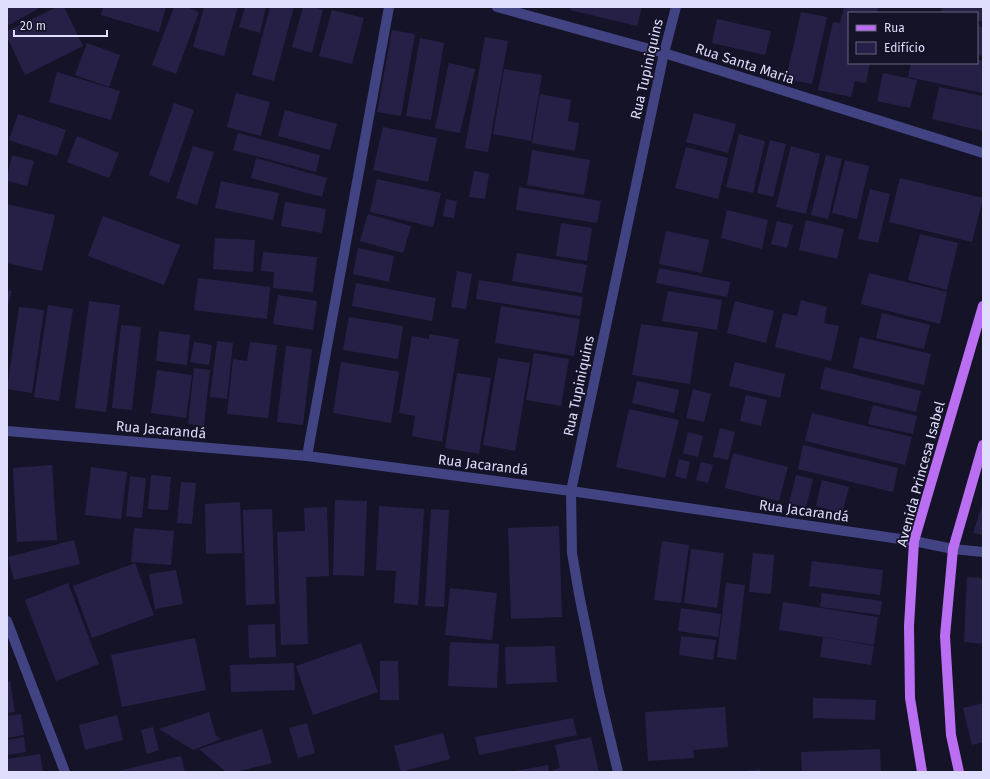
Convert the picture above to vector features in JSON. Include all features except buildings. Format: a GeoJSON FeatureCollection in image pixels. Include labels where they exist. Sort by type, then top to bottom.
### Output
{"type":"FeatureCollection","features":[{"type":"Feature","properties":{"kind":"main road","name":"Avenida Princesa Isabel"},"geometry":{"type":"LineString","coordinates":[[922,772],[910,698],[908,626],[914,541],[983,306]]}},
{"type":"Feature","properties":{"kind":"main road"},"geometry":{"type":"LineString","coordinates":[[959,772],[951,735],[945,636],[953,549],[983,445]]}},
{"type":"Feature","properties":{"kind":"street"},"geometry":{"type":"LineString","coordinates":[[307,456],[389,7]]}},
{"type":"Feature","properties":{"kind":"street","name":"Rua Santa Maria"},"geometry":{"type":"LineString","coordinates":[[497,7],[664,53],[983,154]]}},
{"type":"Feature","properties":{"kind":"street","name":"Rua Tupiniquins"},"geometry":{"type":"LineString","coordinates":[[618,772],[599,692],[574,567],[572,553],[571,491],[664,53],[676,7]]}},
{"type":"Feature","properties":{"kind":"street","name":"Rua Jacarandá"},"geometry":{"type":"LineString","coordinates":[[7,431],[307,456],[571,491],[914,541],[953,549],[983,552]]}},
{"type":"Feature","properties":{"kind":"street"},"geometry":{"type":"LineString","coordinates":[[7,621],[65,772]]}}]}
